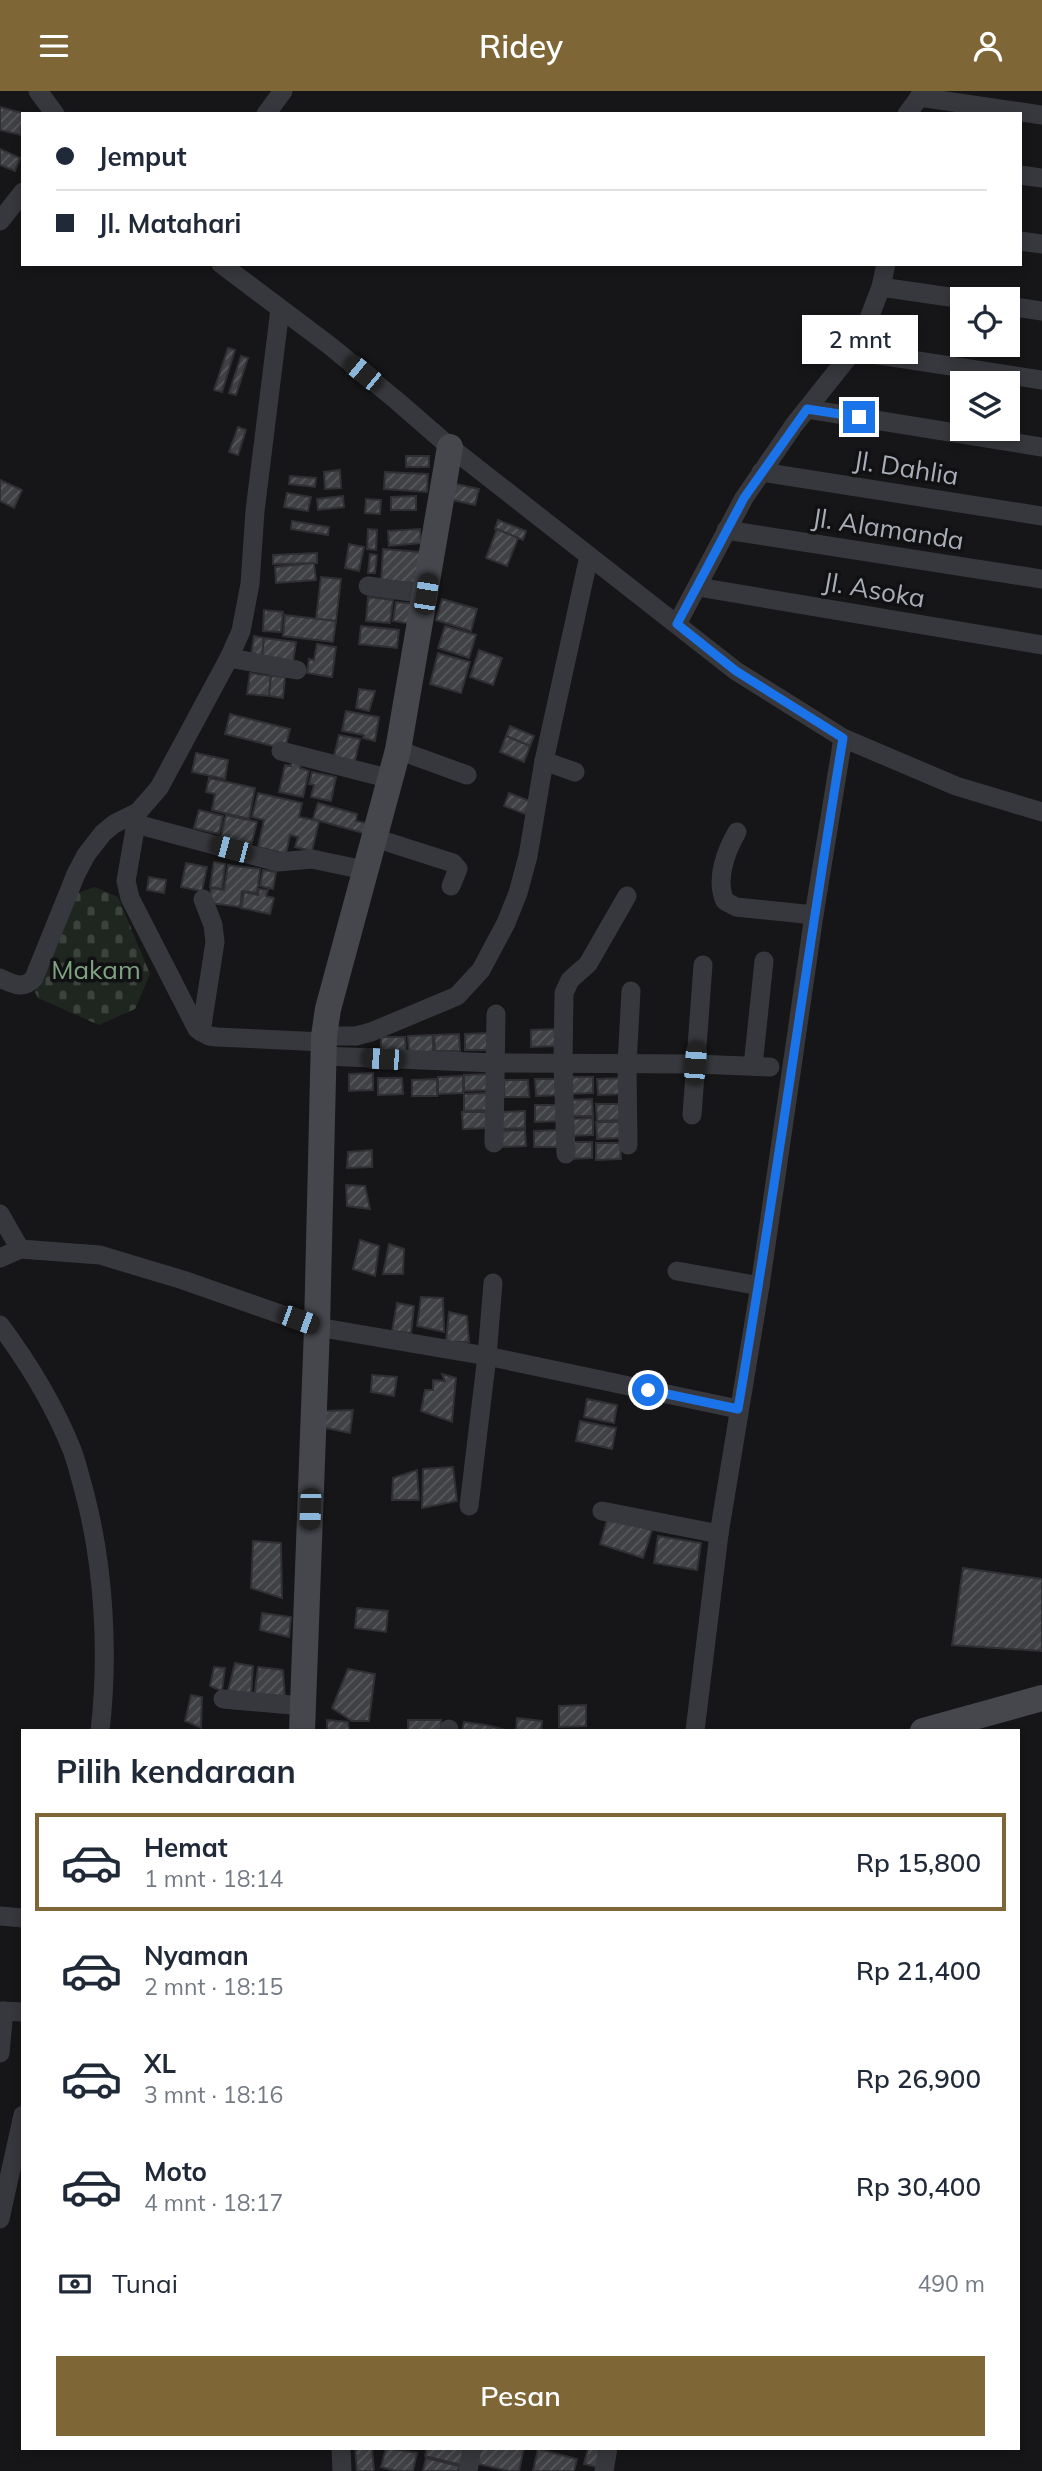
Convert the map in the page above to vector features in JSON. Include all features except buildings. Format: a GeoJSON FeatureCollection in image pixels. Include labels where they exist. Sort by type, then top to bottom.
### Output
{"type":"FeatureCollection","features":[{"type":"Feature","properties":{"kind":"street"},"geometry":{"type":"LineString","coordinates":[[38,91],[54,112]]}},
{"type":"Feature","properties":{"kind":"street"},"geometry":{"type":"LineString","coordinates":[[267,112],[283,91]]}},
{"type":"Feature","properties":{"kind":"street"},"geometry":{"type":"LineString","coordinates":[[908,112],[922,94],[1042,115]]}},
{"type":"Feature","properties":{"kind":"street"},"geometry":{"type":"LineString","coordinates":[[1022,175],[1042,179]]}},
{"type":"Feature","properties":{"kind":"street"},"geometry":{"type":"LineString","coordinates":[[0,221],[21,195]]}},
{"type":"Feature","properties":{"kind":"street"},"geometry":{"type":"LineString","coordinates":[[1022,241],[1042,244]]}},
{"type":"Feature","properties":{"kind":"street"},"geometry":{"type":"LineString","coordinates":[[224,266],[397,400],[450,447],[736,671],[843,738],[956,786],[1042,812]]}},
{"type":"Feature","properties":{"kind":"street"},"geometry":{"type":"LineString","coordinates":[[677,624],[726,530],[761,472],[853,351],[868,321],[886,266]]}},
{"type":"Feature","properties":{"kind":"street"},"geometry":{"type":"LineString","coordinates":[[881,287],[950,297]]}},
{"type":"Feature","properties":{"kind":"street"},"geometry":{"type":"LineString","coordinates":[[1020,308],[1042,311]]}},
{"type":"Feature","properties":{"kind":"street"},"geometry":{"type":"LineString","coordinates":[[280,309],[255,511],[250,584],[241,631],[159,788],[137,818],[127,881],[130,898],[192,1022],[201,1033],[217,1037],[495,1063],[695,1063],[761,1066],[764,961]]}},
{"type":"Feature","properties":{"kind":"street"},"geometry":{"type":"LineString","coordinates":[[853,351],[1042,380]]}},
{"type":"Feature","properties":{"kind":"street"},"geometry":{"type":"LineString","coordinates":[[807,409],[1042,447]]}},
{"type":"Feature","properties":{"kind":"street"},"geometry":{"type":"LineString","coordinates":[[223,1699],[303,1718],[324,1045],[328,1009],[398,750],[450,447]]}},
{"type":"Feature","properties":{"kind":"street","name":"Jl. Dahlia"},"geometry":{"type":"LineString","coordinates":[[761,472],[1042,516]]}},
{"type":"Feature","properties":{"kind":"street","name":"Jl. Alamanda"},"geometry":{"type":"LineString","coordinates":[[726,530],[1042,579]]}},
{"type":"Feature","properties":{"kind":"street"},"geometry":{"type":"LineString","coordinates":[[324,1045],[371,1032],[457,996],[481,969],[506,923],[519,893],[528,856],[544,761],[589,556]]}},
{"type":"Feature","properties":{"kind":"street"},"geometry":{"type":"LineString","coordinates":[[368,586],[426,594]]}},
{"type":"Feature","properties":{"kind":"street","name":"Jl. Asoka"},"geometry":{"type":"LineString","coordinates":[[698,587],[1042,645]]}},
{"type":"Feature","properties":{"kind":"street"},"geometry":{"type":"LineString","coordinates":[[229,658],[297,670]]}},
{"type":"Feature","properties":{"kind":"street"},"geometry":{"type":"LineString","coordinates":[[695,1729],[719,1534],[760,1286],[814,915],[843,738]]}},
{"type":"Feature","properties":{"kind":"street"},"geometry":{"type":"LineString","coordinates":[[398,750],[467,775]]}},
{"type":"Feature","properties":{"kind":"street"},"geometry":{"type":"LineString","coordinates":[[281,751],[391,779]]}},
{"type":"Feature","properties":{"kind":"street"},"geometry":{"type":"LineString","coordinates":[[544,761],[575,772]]}},
{"type":"Feature","properties":{"kind":"street"},"geometry":{"type":"LineString","coordinates":[[0,978],[19,986],[32,981],[76,874],[86,855],[103,833],[114,824],[137,818],[278,862],[312,859],[364,870]]}},
{"type":"Feature","properties":{"kind":"street"},"geometry":{"type":"LineString","coordinates":[[737,832],[727,848],[724,864],[721,885],[725,901],[736,907],[814,915]]}},
{"type":"Feature","properties":{"kind":"street"},"geometry":{"type":"LineString","coordinates":[[375,838],[453,863],[458,869],[451,885]]}},
{"type":"Feature","properties":{"kind":"street"},"geometry":{"type":"LineString","coordinates":[[566,1154],[563,1064],[566,986],[588,964],[627,897]]}},
{"type":"Feature","properties":{"kind":"street"},"geometry":{"type":"LineString","coordinates":[[201,1033],[215,942],[213,925],[203,899]]}},
{"type":"Feature","properties":{"kind":"street"},"geometry":{"type":"LineString","coordinates":[[692,1115],[703,965]]}},
{"type":"Feature","properties":{"kind":"street"},"geometry":{"type":"LineString","coordinates":[[628,1145],[627,1064],[631,991]]}},
{"type":"Feature","properties":{"kind":"street"},"geometry":{"type":"LineString","coordinates":[[494,1143],[496,1014]]}},
{"type":"Feature","properties":{"kind":"street"},"geometry":{"type":"LineString","coordinates":[[0,1214],[20,1249]]}},
{"type":"Feature","properties":{"kind":"street"},"geometry":{"type":"LineString","coordinates":[[0,1258],[20,1249],[100,1255],[183,1280],[317,1327],[487,1356],[738,1409]]}},
{"type":"Feature","properties":{"kind":"street"},"geometry":{"type":"LineString","coordinates":[[677,1271],[760,1286]]}},
{"type":"Feature","properties":{"kind":"street"},"geometry":{"type":"LineString","coordinates":[[469,1506],[493,1283]]}},
{"type":"Feature","properties":{"kind":"street"},"geometry":{"type":"LineString","coordinates":[[0,1325],[48,1396],[73,1452],[88,1508],[99,1561],[103,1619],[103,1709],[100,1729]]}},
{"type":"Feature","properties":{"kind":"street"},"geometry":{"type":"LineString","coordinates":[[602,1511],[719,1534]]}},
{"type":"Feature","properties":{"kind":"street"},"geometry":{"type":"LineString","coordinates":[[937,1729],[986,1722],[1042,1698]]}},
{"type":"Feature","properties":{"kind":"street"},"geometry":{"type":"LineString","coordinates":[[0,1916],[21,1918]]}},
{"type":"Feature","properties":{"kind":"street"},"geometry":{"type":"LineString","coordinates":[[0,2053],[9,2012]]}},
{"type":"Feature","properties":{"kind":"street"},"geometry":{"type":"LineString","coordinates":[[0,2219],[21,2124]]}},
{"type":"Feature","properties":{"kind":"street"},"geometry":{"type":"LineString","coordinates":[[341,2450],[342,2471]]}},
{"type":"Feature","properties":{"kind":"street"},"geometry":{"type":"LineString","coordinates":[[468,2471],[471,2450]]}},
{"type":"Feature","properties":{"kind":"street"},"geometry":{"type":"LineString","coordinates":[[604,2471],[608,2450]]}},
{"type":"Feature","properties":{"kind":"green space","name":"Makam"},"geometry":{"type":"Polygon","coordinates":[[[95,887],[118,897],[150,974],[135,1009],[99,1025],[38,998],[35,992],[75,894],[95,887]]]}},
{"type":"Feature","properties":{"kind":"route"},"geometry":{"type":"LineString","coordinates":[[648,1390],[738,1409],[760,1286],[814,915],[843,738],[736,671],[677,624],[744,498],[807,409],[859,417]]}}]}
